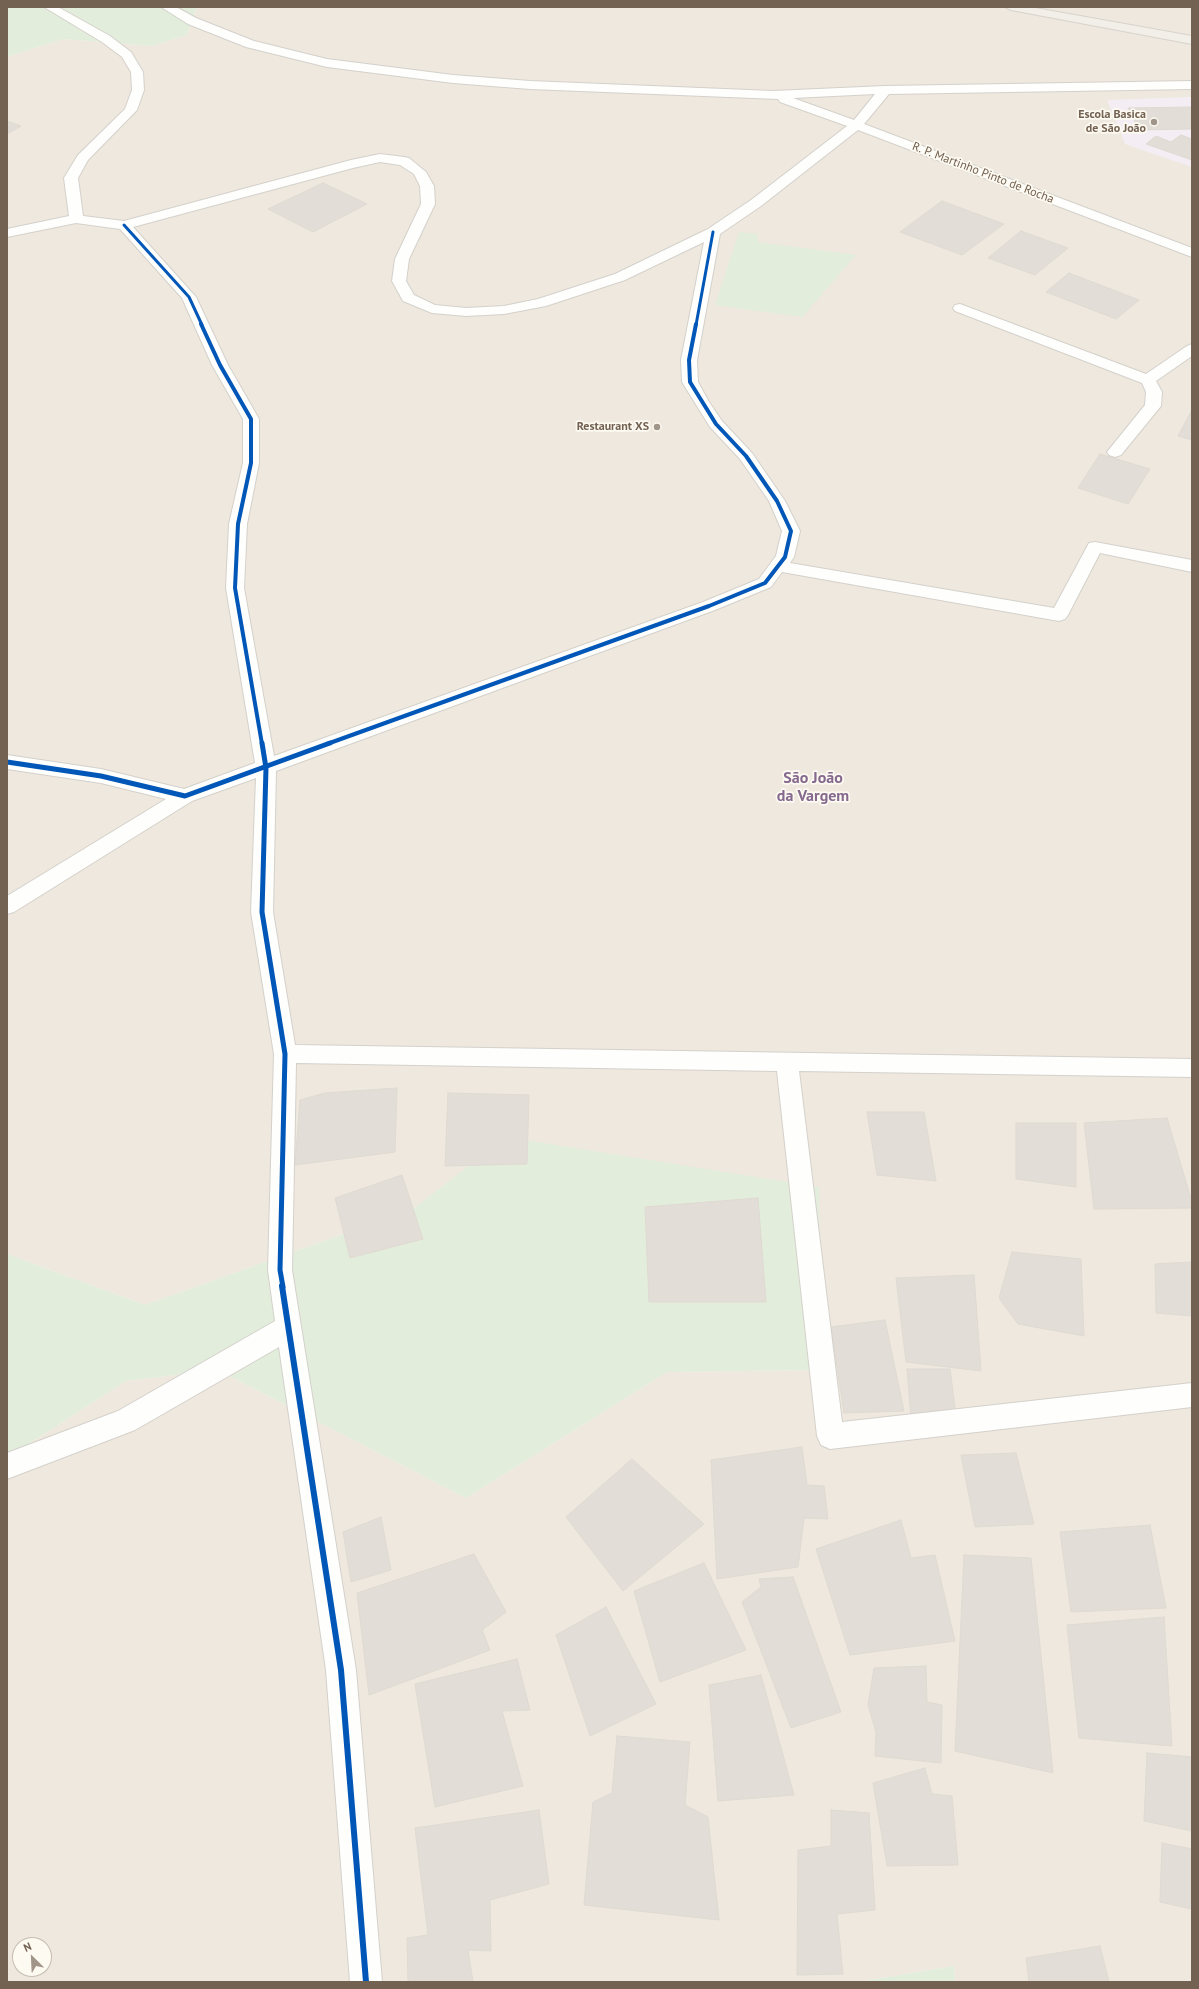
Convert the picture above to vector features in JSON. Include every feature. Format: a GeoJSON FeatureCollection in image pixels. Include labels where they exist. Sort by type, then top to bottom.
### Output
{"type":"FeatureCollection","features":[{"type":"Feature","properties":{"kind":"main road"},"geometry":{"type":"LineString","coordinates":[[1011,7],[1192,40]]}},
{"type":"Feature","properties":{"kind":"street"},"geometry":{"type":"LineString","coordinates":[[50,7],[106,39],[126,56],[137,72],[138,90],[131,110],[83,158],[71,178],[76,219]]}},
{"type":"Feature","properties":{"kind":"street"},"geometry":{"type":"LineString","coordinates":[[167,7],[192,20],[250,44],[328,62],[453,79],[530,85],[773,95],[885,90],[1192,85]]}},
{"type":"Feature","properties":{"kind":"street"},"geometry":{"type":"LineString","coordinates":[[7,233],[76,219],[124,225],[351,164],[380,158],[404,161],[419,172],[427,186],[428,204],[402,259],[399,281],[408,298],[432,309],[466,312],[504,310],[541,303],[620,276],[713,232],[756,203],[856,125],[885,90]]}},
{"type":"Feature","properties":{"kind":"street","name":"R. P. Martinho Pinto de Rocha"},"geometry":{"type":"LineString","coordinates":[[773,95],[856,125],[1192,253]]}},
{"type":"Feature","properties":{"kind":"street"},"geometry":{"type":"LineString","coordinates":[[124,225],[189,297],[220,365],[251,418],[251,463],[238,524],[235,588],[266,768],[262,912],[285,1054],[280,1270],[341,1670],[366,1982]]}},
{"type":"Feature","properties":{"kind":"street"},"geometry":{"type":"LineString","coordinates":[[7,906],[185,796],[266,768],[709,606],[765,583],[785,557],[791,531],[777,501],[746,456],[716,424],[690,382],[689,360],[713,232]]}},
{"type":"Feature","properties":{"kind":"street"},"geometry":{"type":"LineString","coordinates":[[960,308],[1148,380],[1154,392],[1153,406],[1116,452]]}},
{"type":"Feature","properties":{"kind":"street"},"geometry":{"type":"LineString","coordinates":[[1148,380],[1192,349]]}},
{"type":"Feature","properties":{"kind":"street"},"geometry":{"type":"LineString","coordinates":[[778,566],[1059,615],[1095,547],[1192,566]]}},
{"type":"Feature","properties":{"kind":"street"},"geometry":{"type":"LineString","coordinates":[[7,762],[101,776],[185,796]]}},
{"type":"Feature","properties":{"kind":"street"},"geometry":{"type":"LineString","coordinates":[[285,1054],[1192,1068]]}},
{"type":"Feature","properties":{"kind":"street"},"geometry":{"type":"LineString","coordinates":[[787,1062],[830,1436],[1192,1395]]}},
{"type":"Feature","properties":{"kind":"street"},"geometry":{"type":"LineString","coordinates":[[7,1466],[126,1420],[289,1328]]}},
{"type":"Feature","properties":{"kind":"shaded area"},"geometry":{"type":"Polygon","coordinates":[[[197,7],[1192,7],[1192,1982],[955,1982],[954,1966],[857,1982],[7,1982],[7,1458],[126,1381],[218,1370],[466,1498],[667,1372],[821,1370],[507,1137],[413,1209],[145,1305],[7,1254],[7,57],[63,39],[152,46],[187,35],[197,7]]]}},
{"type":"Feature","properties":{"kind":"shaded area","name":"Escola Basica de São João"},"geometry":{"type":"Polygon","coordinates":[[[1192,97],[1192,167],[1125,144],[1107,100],[1192,97]]]}},
{"type":"Feature","properties":{"kind":"green space"},"geometry":{"type":"Polygon","coordinates":[[[7,7],[197,7],[187,35],[152,46],[63,39],[7,57],[7,7]]]}},
{"type":"Feature","properties":{"kind":"green space"},"geometry":{"type":"Polygon","coordinates":[[[739,232],[758,234],[758,242],[856,255],[802,317],[715,305],[739,232]]]}},
{"type":"Feature","properties":{"kind":"green space"},"geometry":{"type":"Polygon","coordinates":[[[506,1137],[819,1187],[821,1370],[667,1372],[466,1498],[218,1370],[126,1381],[7,1458],[7,1254],[145,1305],[413,1209],[506,1137]]]}},
{"type":"Feature","properties":{"kind":"green space"},"geometry":{"type":"Polygon","coordinates":[[[954,1966],[955,1982],[857,1982],[954,1966]]]}},
{"type":"Feature","properties":{"kind":"building"},"geometry":{"type":"Polygon","coordinates":[[[1192,107],[1192,129],[1139,130],[1128,108],[1192,107]]]}},
{"type":"Feature","properties":{"kind":"building"},"geometry":{"type":"Polygon","coordinates":[[[7,121],[21,126],[7,134],[7,121]]]}},
{"type":"Feature","properties":{"kind":"building"},"geometry":{"type":"Polygon","coordinates":[[[1181,135],[1192,139],[1192,160],[1146,144],[1156,136],[1171,142],[1181,135]]]}},
{"type":"Feature","properties":{"kind":"building"},"geometry":{"type":"Polygon","coordinates":[[[323,183],[367,204],[313,232],[268,209],[323,183]]]}},
{"type":"Feature","properties":{"kind":"building"},"geometry":{"type":"Polygon","coordinates":[[[942,201],[1004,224],[962,255],[900,232],[942,201]]]}},
{"type":"Feature","properties":{"kind":"building"},"geometry":{"type":"Polygon","coordinates":[[[1021,231],[1068,248],[1035,275],[988,258],[1021,231]]]}},
{"type":"Feature","properties":{"kind":"building"},"geometry":{"type":"Polygon","coordinates":[[[1069,273],[1139,300],[1116,319],[1046,292],[1069,273]]]}},
{"type":"Feature","properties":{"kind":"building"},"geometry":{"type":"Polygon","coordinates":[[[1192,410],[1192,440],[1178,436],[1192,410]]]}},
{"type":"Feature","properties":{"kind":"building"},"geometry":{"type":"Polygon","coordinates":[[[1100,454],[1150,469],[1128,504],[1078,488],[1100,454]]]}},
{"type":"Feature","properties":{"kind":"building"},"geometry":{"type":"Polygon","coordinates":[[[397,1088],[395,1152],[295,1165],[300,1100],[325,1093],[397,1088]]]}},
{"type":"Feature","properties":{"kind":"building"},"geometry":{"type":"Polygon","coordinates":[[[448,1093],[529,1095],[527,1164],[445,1166],[448,1093]]]}},
{"type":"Feature","properties":{"kind":"building"},"geometry":{"type":"Polygon","coordinates":[[[867,1112],[924,1112],[936,1181],[877,1175],[867,1112]]]}},
{"type":"Feature","properties":{"kind":"building"},"geometry":{"type":"Polygon","coordinates":[[[1167,1118],[1192,1202],[1192,1208],[1094,1209],[1084,1123],[1167,1118]]]}},
{"type":"Feature","properties":{"kind":"building"},"geometry":{"type":"Polygon","coordinates":[[[1016,1123],[1076,1123],[1076,1187],[1016,1179],[1016,1123]]]}},
{"type":"Feature","properties":{"kind":"building"},"geometry":{"type":"Polygon","coordinates":[[[402,1175],[423,1239],[350,1258],[335,1198],[402,1175]]]}},
{"type":"Feature","properties":{"kind":"building"},"geometry":{"type":"Polygon","coordinates":[[[758,1198],[766,1302],[649,1302],[645,1207],[758,1198]]]}},
{"type":"Feature","properties":{"kind":"building"},"geometry":{"type":"Polygon","coordinates":[[[1012,1252],[1081,1259],[1084,1336],[1018,1324],[999,1298],[1012,1252]]]}},
{"type":"Feature","properties":{"kind":"building"},"geometry":{"type":"Polygon","coordinates":[[[1192,1262],[1192,1316],[1156,1313],[1155,1264],[1192,1262]]]}},
{"type":"Feature","properties":{"kind":"building"},"geometry":{"type":"Polygon","coordinates":[[[974,1275],[981,1371],[906,1362],[896,1278],[974,1275]]]}},
{"type":"Feature","properties":{"kind":"building"},"geometry":{"type":"Polygon","coordinates":[[[885,1320],[904,1411],[844,1413],[831,1327],[885,1320]]]}},
{"type":"Feature","properties":{"kind":"building"},"geometry":{"type":"Polygon","coordinates":[[[907,1369],[950,1369],[956,1415],[911,1418],[907,1369]]]}},
{"type":"Feature","properties":{"kind":"building"},"geometry":{"type":"Polygon","coordinates":[[[802,1447],[807,1485],[824,1486],[828,1519],[804,1518],[798,1567],[717,1579],[711,1460],[802,1447]]]}},
{"type":"Feature","properties":{"kind":"building"},"geometry":{"type":"Polygon","coordinates":[[[1016,1453],[1034,1524],[975,1527],[961,1455],[1016,1453]]]}},
{"type":"Feature","properties":{"kind":"building"},"geometry":{"type":"Polygon","coordinates":[[[632,1459],[704,1524],[623,1591],[566,1517],[632,1459]]]}},
{"type":"Feature","properties":{"kind":"building"},"geometry":{"type":"Polygon","coordinates":[[[381,1517],[391,1570],[351,1582],[343,1532],[381,1517]]]}},
{"type":"Feature","properties":{"kind":"building"},"geometry":{"type":"Polygon","coordinates":[[[901,1520],[911,1558],[935,1555],[955,1641],[850,1655],[816,1549],[901,1520]]]}},
{"type":"Feature","properties":{"kind":"building"},"geometry":{"type":"Polygon","coordinates":[[[1150,1525],[1166,1608],[1071,1612],[1060,1532],[1150,1525]]]}},
{"type":"Feature","properties":{"kind":"building"},"geometry":{"type":"Polygon","coordinates":[[[474,1554],[506,1612],[482,1630],[490,1650],[369,1695],[357,1593],[474,1554]]]}},
{"type":"Feature","properties":{"kind":"building"},"geometry":{"type":"Polygon","coordinates":[[[964,1555],[1031,1558],[1053,1773],[955,1751],[964,1555]]]}},
{"type":"Feature","properties":{"kind":"building"},"geometry":{"type":"Polygon","coordinates":[[[704,1563],[746,1650],[660,1682],[634,1591],[704,1563]]]}},
{"type":"Feature","properties":{"kind":"building"},"geometry":{"type":"Polygon","coordinates":[[[793,1577],[841,1712],[791,1728],[742,1602],[761,1587],[759,1579],[793,1577]]]}},
{"type":"Feature","properties":{"kind":"building"},"geometry":{"type":"Polygon","coordinates":[[[606,1607],[656,1704],[590,1736],[556,1635],[606,1607]]]}},
{"type":"Feature","properties":{"kind":"building"},"geometry":{"type":"Polygon","coordinates":[[[1164,1617],[1172,1746],[1079,1738],[1067,1625],[1164,1617]]]}},
{"type":"Feature","properties":{"kind":"building"},"geometry":{"type":"Polygon","coordinates":[[[517,1659],[530,1710],[502,1711],[523,1786],[435,1807],[415,1684],[517,1659]]]}},
{"type":"Feature","properties":{"kind":"building"},"geometry":{"type":"Polygon","coordinates":[[[926,1666],[927,1702],[942,1705],[941,1763],[875,1756],[876,1732],[868,1705],[874,1668],[926,1666]]]}},
{"type":"Feature","properties":{"kind":"building"},"geometry":{"type":"Polygon","coordinates":[[[761,1675],[794,1795],[718,1801],[709,1685],[761,1675]]]}},
{"type":"Feature","properties":{"kind":"building"},"geometry":{"type":"Polygon","coordinates":[[[617,1736],[690,1742],[685,1805],[708,1817],[719,1920],[584,1905],[593,1802],[612,1793],[617,1736]]]}},
{"type":"Feature","properties":{"kind":"building"},"geometry":{"type":"Polygon","coordinates":[[[1147,1753],[1192,1757],[1192,1831],[1144,1821],[1147,1753]]]}},
{"type":"Feature","properties":{"kind":"building"},"geometry":{"type":"Polygon","coordinates":[[[925,1768],[932,1794],[952,1796],[958,1865],[887,1866],[873,1783],[925,1768]]]}},
{"type":"Feature","properties":{"kind":"building"},"geometry":{"type":"Polygon","coordinates":[[[539,1810],[549,1884],[490,1900],[491,1951],[468,1950],[473,1982],[408,1982],[407,1938],[428,1935],[415,1828],[539,1810]]]}},
{"type":"Feature","properties":{"kind":"building"},"geometry":{"type":"Polygon","coordinates":[[[831,1810],[869,1813],[875,1910],[837,1914],[843,1974],[797,1975],[798,1850],[831,1846],[831,1810]]]}},
{"type":"Feature","properties":{"kind":"building"},"geometry":{"type":"Polygon","coordinates":[[[1162,1843],[1192,1849],[1192,1909],[1160,1902],[1162,1843]]]}},
{"type":"Feature","properties":{"kind":"building"},"geometry":{"type":"Polygon","coordinates":[[[1100,1946],[1109,1982],[1029,1982],[1026,1958],[1100,1946]]]}},
{"type":"Feature","properties":{"kind":"cycle path"},"geometry":{"type":"LineString","coordinates":[[124,225],[189,297],[220,365],[251,419],[251,463],[238,524],[235,588],[266,768],[262,912],[285,1054],[280,1270],[341,1670],[366,1982]]}},
{"type":"Feature","properties":{"kind":"cycle path"},"geometry":{"type":"LineString","coordinates":[[7,762],[101,776],[185,796],[709,606],[765,583],[785,557],[791,531],[777,501],[746,456],[716,424],[690,382],[689,360],[713,232]]}},
{"type":"Feature","properties":{"kind":"place","name":"Escola Basica de São João"},"geometry":{"type":"Point","coordinates":[1154,122]}},
{"type":"Feature","properties":{"kind":"place","name":"Restaurant XS"},"geometry":{"type":"Point","coordinates":[657,427]}},
{"type":"Feature","properties":{"kind":"district","name":"São João da Vargem"},"geometry":{"type":"Point","coordinates":[813,787]}}]}
